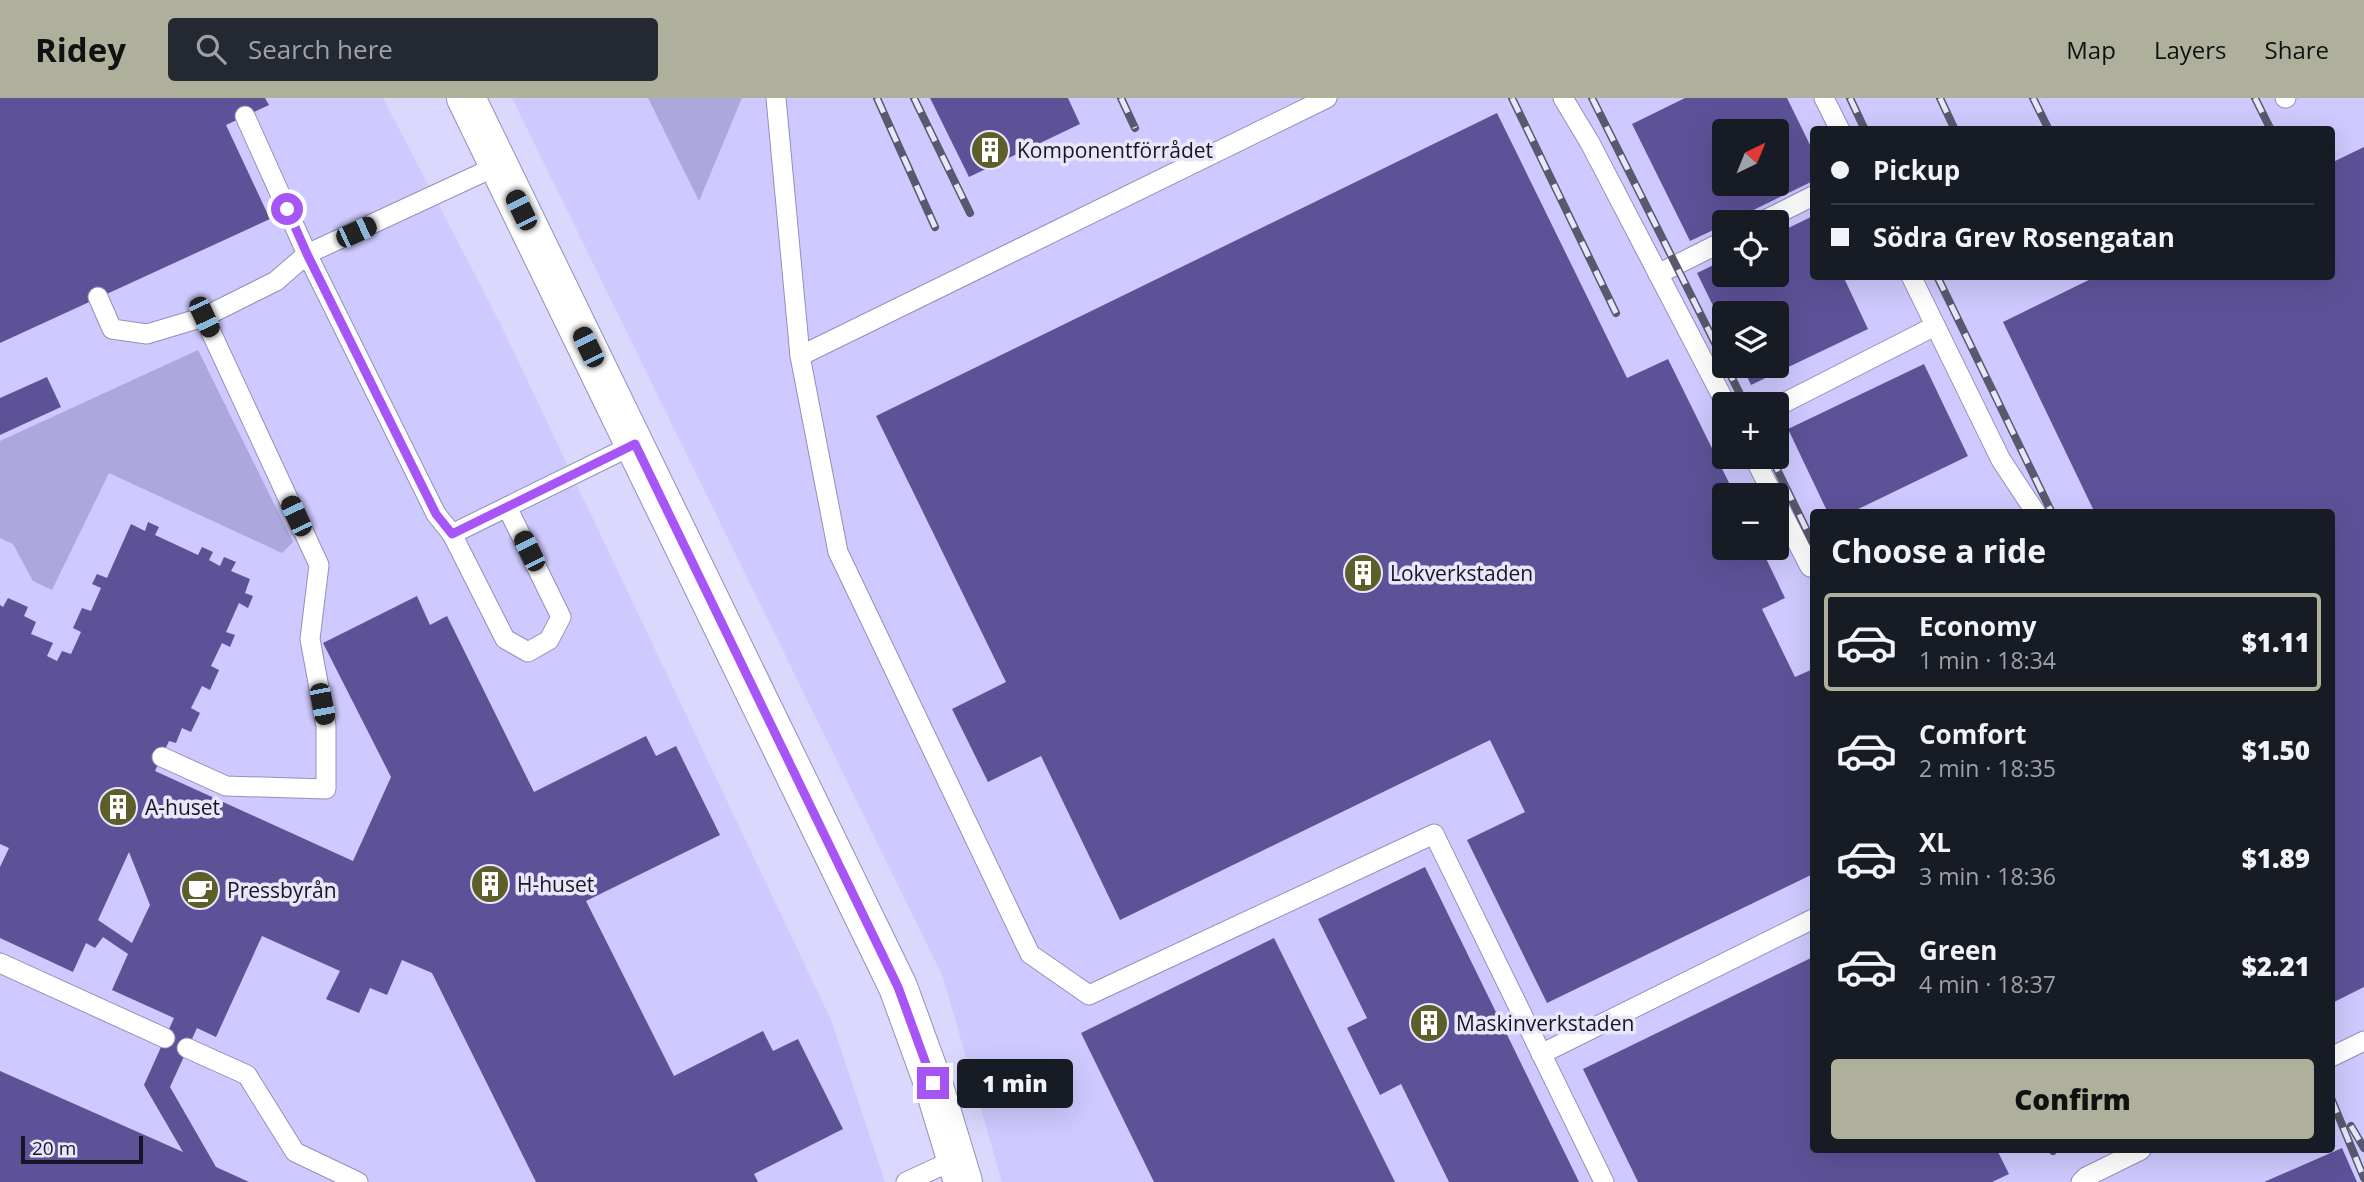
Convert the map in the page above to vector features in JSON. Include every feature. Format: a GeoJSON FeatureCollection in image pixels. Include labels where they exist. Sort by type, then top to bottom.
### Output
{"type":"FeatureCollection","features":[{"type":"Feature","properties":{"kind":"street"},"geometry":{"type":"LineString","coordinates":[[466,98],[898,987],[933,1083],[959,1171]]}},
{"type":"Feature","properties":{"kind":"lane"},"geometry":{"type":"LineString","coordinates":[[776,98],[800,356],[838,552],[1030,954],[1089,995],[1434,834],[1604,1182]]}},
{"type":"Feature","properties":{"kind":"lane"},"geometry":{"type":"LineString","coordinates":[[800,356],[1326,98]]}},
{"type":"Feature","properties":{"kind":"lane"},"geometry":{"type":"LineString","coordinates":[[1563,98],[1590,144],[1720,392]]}},
{"type":"Feature","properties":{"kind":"lane"},"geometry":{"type":"LineString","coordinates":[[1824,98],[1838,126]]}},
{"type":"Feature","properties":{"kind":"lane"},"geometry":{"type":"LineString","coordinates":[[245,116],[307,254],[436,514],[452,534],[505,639],[528,652],[549,640],[561,617],[508,507]]}},
{"type":"Feature","properties":{"kind":"lane"},"geometry":{"type":"LineString","coordinates":[[98,297],[112,329],[146,334],[204,317],[276,281],[307,254],[499,165]]}},
{"type":"Feature","properties":{"kind":"lane"},"geometry":{"type":"LineString","coordinates":[[1786,210],[1810,198]]}},
{"type":"Feature","properties":{"kind":"lane"},"geometry":{"type":"LineString","coordinates":[[1658,274],[1712,247]]}},
{"type":"Feature","properties":{"kind":"lane"},"geometry":{"type":"LineString","coordinates":[[1913,280],[2001,460],[2033,509]]}},
{"type":"Feature","properties":{"kind":"lane"},"geometry":{"type":"LineString","coordinates":[[162,757],[226,786],[326,789],[326,726],[310,639],[319,565],[204,317]]}},
{"type":"Feature","properties":{"kind":"lane"},"geometry":{"type":"LineString","coordinates":[[1789,400],[1936,326]]}},
{"type":"Feature","properties":{"kind":"lane"},"geometry":{"type":"LineString","coordinates":[[452,534],[635,444]]}},
{"type":"Feature","properties":{"kind":"lane"},"geometry":{"type":"LineString","coordinates":[[1789,526],[1810,567]]}},
{"type":"Feature","properties":{"kind":"lane"},"geometry":{"type":"LineString","coordinates":[[1541,1054],[1810,920]]}},
{"type":"Feature","properties":{"kind":"lane"},"geometry":{"type":"LineString","coordinates":[[0,963],[165,1038]]}},
{"type":"Feature","properties":{"kind":"lane"},"geometry":{"type":"LineString","coordinates":[[2335,1055],[2364,1041]]}},
{"type":"Feature","properties":{"kind":"lane"},"geometry":{"type":"LineString","coordinates":[[187,1048],[247,1075],[295,1152],[358,1182]]}},
{"type":"Feature","properties":{"kind":"lane"},"geometry":{"type":"LineString","coordinates":[[2081,1182],[2135,1153]]}},
{"type":"Feature","properties":{"kind":"lane"},"geometry":{"type":"LineString","coordinates":[[906,1182],[959,1171]]}},
{"type":"Feature","properties":{"kind":"shaded area"},"geometry":{"type":"Polygon","coordinates":[[[0,98],[383,98],[500,323],[831,1020],[885,1182],[0,1182],[0,98]]]}},
{"type":"Feature","properties":{"kind":"shaded area"},"geometry":{"type":"Polygon","coordinates":[[[512,98],[2364,98],[2364,1182],[1002,1182],[943,977],[512,98]]]}},
{"type":"Feature","properties":{"kind":"shaded area"},"geometry":{"type":"Polygon","coordinates":[[[648,98],[742,98],[699,201],[648,98]]]}},
{"type":"Feature","properties":{"kind":"shaded area"},"geometry":{"type":"Polygon","coordinates":[[[198,350],[293,542],[282,553],[109,473],[52,590],[33,581],[13,544],[0,538],[0,441],[198,350]]]}},
{"type":"Feature","properties":{"kind":"building"},"geometry":{"type":"Polygon","coordinates":[[[0,98],[265,98],[269,105],[226,125],[270,219],[0,343],[0,98]]]}},
{"type":"Feature","properties":{"kind":"building","name":"Komponentförrådet"},"geometry":{"type":"Polygon","coordinates":[[[930,98],[1068,98],[1080,124],[969,177],[930,98]]]}},
{"type":"Feature","properties":{"kind":"building"},"geometry":{"type":"Polygon","coordinates":[[[1685,98],[1787,98],[1810,145],[1810,182],[1789,193],[1789,119],[1712,119],[1712,196],[1782,196],[1754,210],[1712,210],[1712,231],[1690,241],[1632,124],[1685,98]]]}},
{"type":"Feature","properties":{"kind":"building","name":"Lokverkstaden"},"geometry":{"type":"Polygon","coordinates":[[[1497,113],[1627,378],[1668,359],[1712,448],[1712,469],[1722,469],[1729,483],[1712,483],[1712,560],[1767,560],[1785,598],[1762,609],[1795,677],[1810,670],[1810,875],[1547,1003],[1467,840],[1525,812],[1490,740],[1120,920],[1041,756],[988,782],[952,709],[1006,682],[876,416],[1497,113]]]}},
{"type":"Feature","properties":{"kind":"building"},"geometry":{"type":"Polygon","coordinates":[[[2364,147],[2364,987],[2335,1002],[2335,509],[2093,509],[2003,322],[2089,280],[2335,280],[2335,161],[2364,147]]]}},
{"type":"Feature","properties":{"kind":"building"},"geometry":{"type":"Polygon","coordinates":[[[1810,217],[1810,280],[1845,280],[1868,329],[1789,367],[1789,301],[1712,301],[1712,304],[1697,273],[1712,266],[1712,287],[1789,287],[1789,228],[1810,217]]]}},
{"type":"Feature","properties":{"kind":"building"},"geometry":{"type":"Polygon","coordinates":[[[1924,364],[1968,456],[1858,509],[1826,509],[1789,429],[1924,364]]]}},
{"type":"Feature","properties":{"kind":"building"},"geometry":{"type":"Polygon","coordinates":[[[47,377],[61,407],[0,435],[0,398],[47,377]]]}},
{"type":"Feature","properties":{"kind":"building"},"geometry":{"type":"Polygon","coordinates":[[[1748,378],[1766,378],[1751,385],[1748,378]]]}},
{"type":"Feature","properties":{"kind":"building"},"geometry":{"type":"Polygon","coordinates":[[[148,522],[159,527],[155,535],[198,555],[202,547],[213,552],[209,560],[220,566],[224,557],[236,562],[231,571],[250,579],[245,593],[253,596],[248,608],[239,603],[226,632],[235,635],[230,647],[222,643],[211,666],[219,670],[210,690],[202,686],[191,708],[200,713],[191,732],[182,728],[176,743],[169,741],[155,771],[353,861],[391,777],[323,643],[417,596],[430,625],[447,616],[534,792],[646,736],[656,756],[676,746],[720,835],[586,901],[674,1076],[763,1031],[773,1051],[798,1039],[843,1129],[754,1174],[758,1182],[536,1182],[432,973],[402,960],[387,995],[370,988],[359,1013],[326,999],[340,971],[262,936],[216,1037],[197,1028],[170,1087],[216,1167],[249,1182],[0,1182],[0,1071],[183,1152],[144,1085],[174,1018],[112,990],[128,954],[103,937],[95,948],[86,943],[73,972],[0,938],[0,867],[9,848],[0,844],[0,605],[3,607],[8,598],[28,607],[24,616],[36,622],[31,634],[53,643],[47,656],[57,661],[62,651],[71,654],[81,632],[73,628],[82,608],[91,611],[101,588],[92,584],[97,574],[107,578],[131,524],[145,531],[148,522]],[[129,852],[98,920],[132,943],[150,905],[129,852]]]}},
{"type":"Feature","properties":{"kind":"building","name":"Maskinverkstaden"},"geometry":{"type":"Polygon","coordinates":[[[1425,867],[1579,1182],[1449,1182],[1401,1084],[1380,1095],[1347,1028],[1367,1018],[1318,919],[1425,867]]]}},
{"type":"Feature","properties":{"kind":"building"},"geometry":{"type":"Polygon","coordinates":[[[1274,938],[1395,1182],[1154,1182],[1081,1033],[1274,938]]]}},
{"type":"Feature","properties":{"kind":"building"},"geometry":{"type":"Polygon","coordinates":[[[1810,958],[1810,1153],[1998,1153],[2009,1174],[1992,1182],[1638,1182],[1583,1069],[1810,958]]]}},
{"type":"Feature","properties":{"kind":"building"},"geometry":{"type":"Polygon","coordinates":[[[2342,1148],[2357,1182],[2264,1182],[2335,1153],[2342,1148]]]}},
{"type":"Feature","properties":{"kind":"railway"},"geometry":{"type":"LineString","coordinates":[[877,98],[935,227]]}},
{"type":"Feature","properties":{"kind":"railway"},"geometry":{"type":"LineString","coordinates":[[914,98],[970,213]]}},
{"type":"Feature","properties":{"kind":"railway"},"geometry":{"type":"LineString","coordinates":[[1121,98],[1135,128]]}},
{"type":"Feature","properties":{"kind":"railway"},"geometry":{"type":"LineString","coordinates":[[1512,98],[1616,313]]}},
{"type":"Feature","properties":{"kind":"railway"},"geometry":{"type":"LineString","coordinates":[[1592,98],[1712,337]]}},
{"type":"Feature","properties":{"kind":"railway"},"geometry":{"type":"LineString","coordinates":[[1850,98],[1863,126]]}},
{"type":"Feature","properties":{"kind":"railway"},"geometry":{"type":"LineString","coordinates":[[1940,98],[1953,126]]}},
{"type":"Feature","properties":{"kind":"railway"},"geometry":{"type":"LineString","coordinates":[[2033,98],[2047,126]]}},
{"type":"Feature","properties":{"kind":"railway"},"geometry":{"type":"LineString","coordinates":[[2255,98],[2269,126]]}},
{"type":"Feature","properties":{"kind":"railway"},"geometry":{"type":"LineString","coordinates":[[1939,280],[2050,509]]}},
{"type":"Feature","properties":{"kind":"railway"},"geometry":{"type":"LineString","coordinates":[[1732,378],[1739,392]]}},
{"type":"Feature","properties":{"kind":"railway"},"geometry":{"type":"LineString","coordinates":[[1777,469],[1810,537]]}},
{"type":"Feature","properties":{"kind":"railway"},"geometry":{"type":"LineString","coordinates":[[2335,1108],[2364,1178]]}},
{"type":"Feature","properties":{"kind":"railway"},"geometry":{"type":"LineString","coordinates":[[2351,1126],[2364,1148]]}},
{"type":"Feature","properties":{"kind":"place","name":"Komponentförrådet"},"geometry":{"type":"Point","coordinates":[990,150]}},
{"type":"Feature","properties":{"kind":"place","name":"Lokverkstaden"},"geometry":{"type":"Point","coordinates":[1363,573]}},
{"type":"Feature","properties":{"kind":"place","name":"A-huset"},"geometry":{"type":"Point","coordinates":[118,807]}},
{"type":"Feature","properties":{"kind":"place","name":"H-huset"},"geometry":{"type":"Point","coordinates":[490,884]}},
{"type":"Feature","properties":{"kind":"place","name":"Pressbyrån"},"geometry":{"type":"Point","coordinates":[200,890]}},
{"type":"Feature","properties":{"kind":"place","name":"Maskinverkstaden"},"geometry":{"type":"Point","coordinates":[1429,1023]}},
{"type":"Feature","properties":{"kind":"route"},"geometry":{"type":"LineString","coordinates":[[287,209],[436,514],[452,534],[635,444],[898,987],[933,1083]]}}]}
